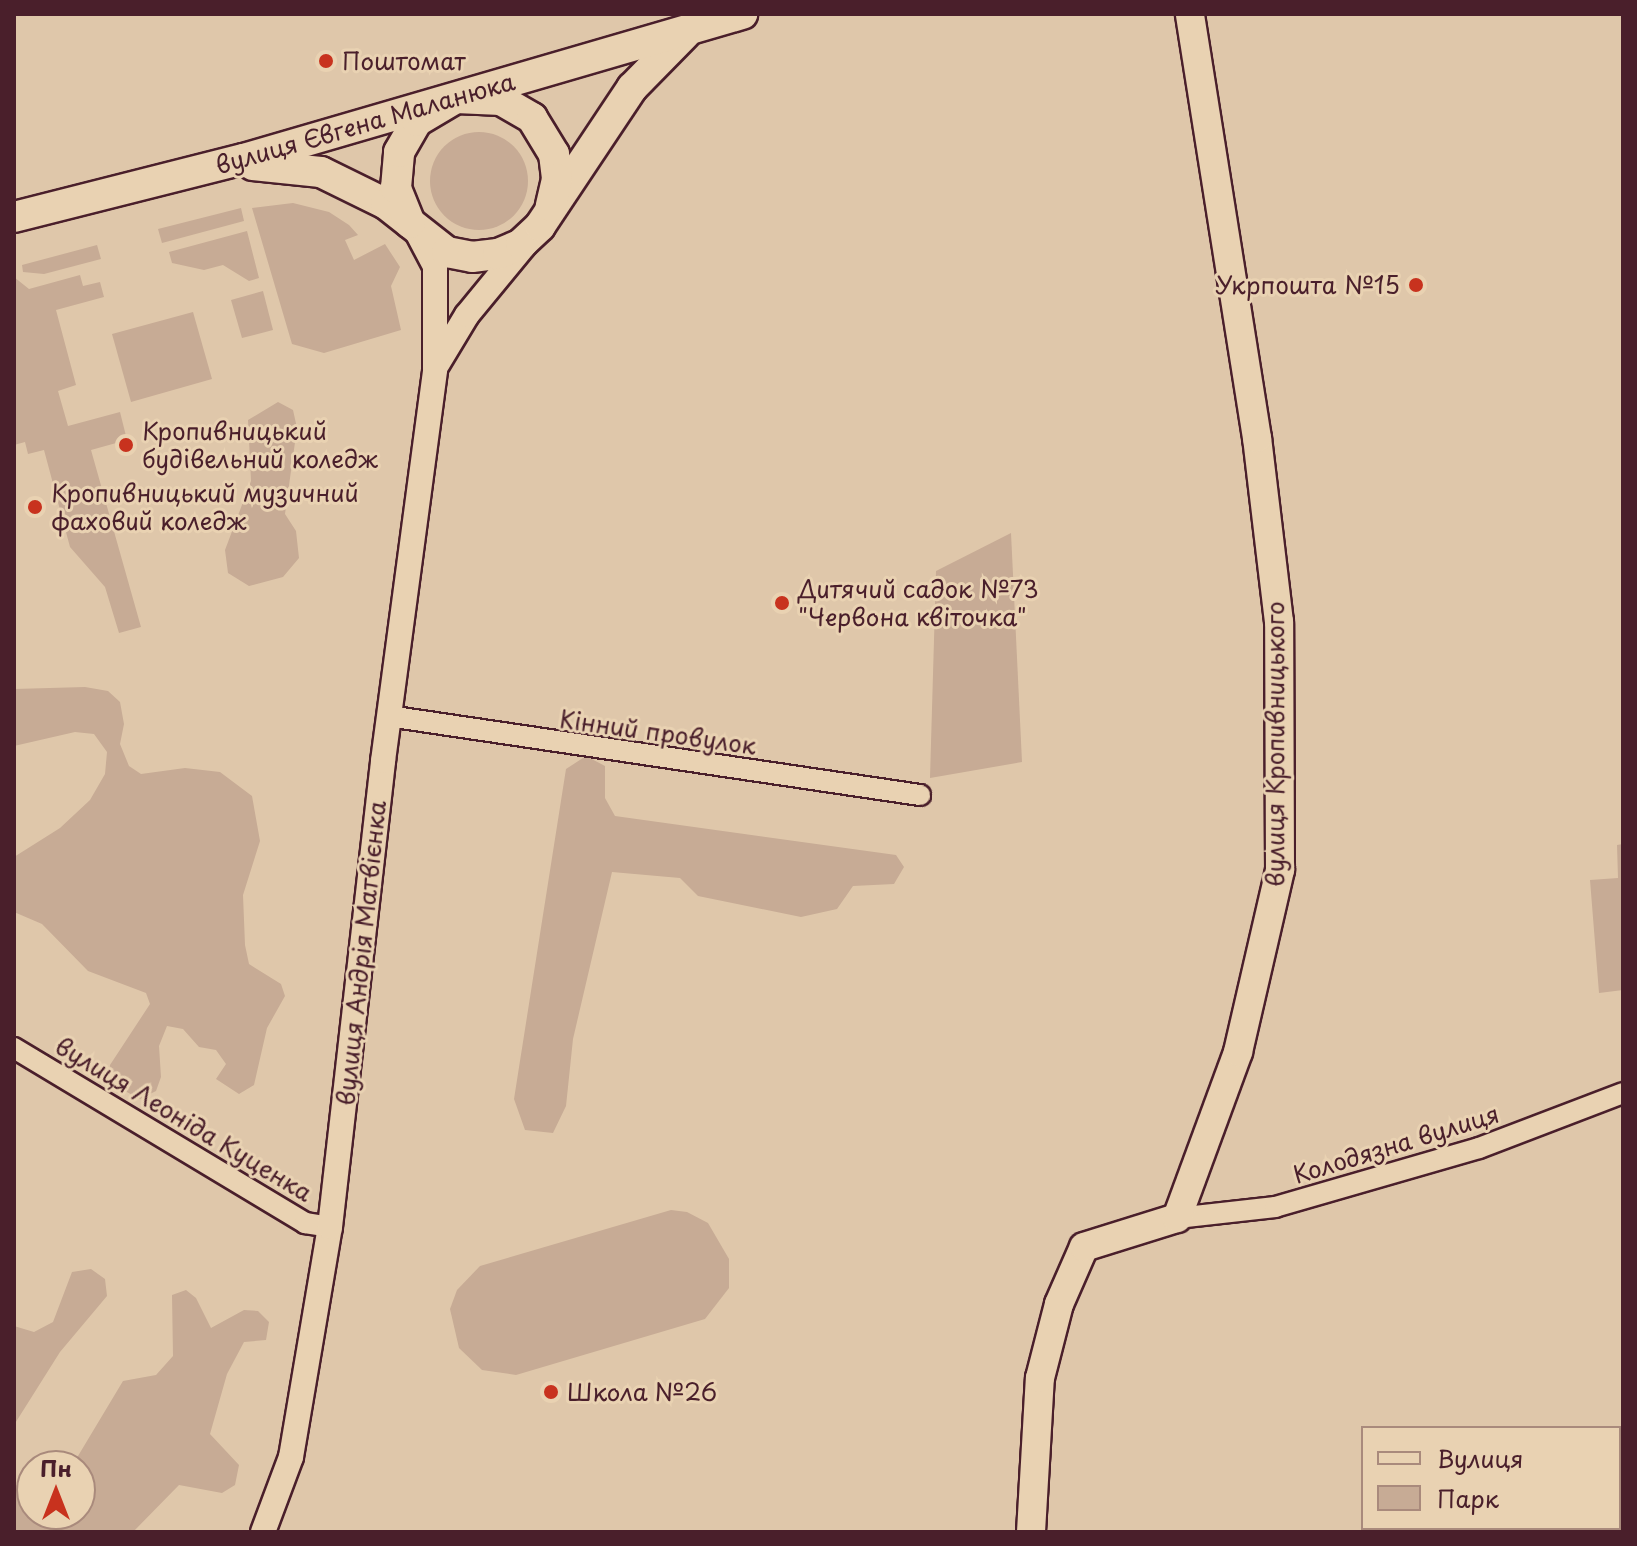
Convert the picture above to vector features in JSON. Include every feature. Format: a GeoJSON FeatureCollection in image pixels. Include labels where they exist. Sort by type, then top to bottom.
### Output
{"type":"FeatureCollection","features":[{"type":"Feature","properties":{"kind":"main road","name":"вулиця Євгена Маланюка"},"geometry":{"type":"LineString","coordinates":[[14,217],[223,165],[456,98],[703,20],[742,14]]}},
{"type":"Feature","properties":{"kind":"main road","name":"вулиця Кропивницького"},"geometry":{"type":"LineString","coordinates":[[1177,1218],[1238,1052],[1280,870],[1279,622],[1252,408],[1190,14]]}},
{"type":"Feature","properties":{"kind":"main road"},"geometry":{"type":"LineString","coordinates":[[223,165],[321,172],[386,204],[416,231],[447,252],[472,257],[521,244],[540,226],[632,88],[703,20]]}},
{"type":"Feature","properties":{"kind":"main road"},"geometry":{"type":"LineString","coordinates":[[416,231],[396,188],[399,152],[417,121],[456,98],[501,100],[543,131],[557,179],[540,226]]}},
{"type":"Feature","properties":{"kind":"main road"},"geometry":{"type":"LineString","coordinates":[[1031,1532],[1044,1351],[1084,1247],[1177,1218]]}},
{"type":"Feature","properties":{"kind":"street"},"geometry":{"type":"LineString","coordinates":[[435,369],[467,315],[540,226]]}},
{"type":"Feature","properties":{"kind":"street","name":"вулиця Андрія Матвієнка"},"geometry":{"type":"LineString","coordinates":[[263,1532],[291,1457],[330,1227],[388,716],[435,369],[435,266],[416,231]]}},
{"type":"Feature","properties":{"kind":"street","name":"Кінний провулок"},"geometry":{"type":"LineString","coordinates":[[388,716],[920,795]]}},
{"type":"Feature","properties":{"kind":"street","name":"вулиця Леоніда Куценка"},"geometry":{"type":"LineString","coordinates":[[14,1049],[305,1223],[330,1227]]}},
{"type":"Feature","properties":{"kind":"street","name":"Колодязна вулиця"},"geometry":{"type":"LineString","coordinates":[[1177,1218],[1275,1207],[1479,1148],[1623,1093]]}},
{"type":"Feature","properties":{"kind":"green space"},"geometry":{"type":"Polygon","coordinates":[[[479,132],[506,140],[520,154],[528,181],[520,208],[506,222],[479,230],[452,222],[438,208],[430,181],[438,154],[452,140],[479,132]]]}},
{"type":"Feature","properties":{"kind":"green space"},"geometry":{"type":"Polygon","coordinates":[[[293,203],[329,212],[349,225],[358,235],[345,240],[354,260],[385,244],[400,267],[391,286],[401,330],[324,353],[292,344],[252,208],[293,203]]]}},
{"type":"Feature","properties":{"kind":"green space"},"geometry":{"type":"Polygon","coordinates":[[[241,208],[244,221],[162,243],[158,229],[241,208]]]}},
{"type":"Feature","properties":{"kind":"green space"},"geometry":{"type":"Polygon","coordinates":[[[247,231],[259,278],[249,281],[223,265],[204,270],[172,263],[169,252],[247,231]]]}},
{"type":"Feature","properties":{"kind":"green space"},"geometry":{"type":"Polygon","coordinates":[[[97,245],[101,259],[44,274],[23,272],[22,265],[97,245]]]}},
{"type":"Feature","properties":{"kind":"green space"},"geometry":{"type":"Polygon","coordinates":[[[80,275],[83,286],[100,282],[104,297],[56,310],[76,385],[58,391],[68,426],[120,412],[127,440],[91,450],[141,627],[119,633],[105,587],[70,547],[44,450],[28,454],[25,442],[14,445],[14,277],[29,289],[80,275]]]}},
{"type":"Feature","properties":{"kind":"green space"},"geometry":{"type":"Polygon","coordinates":[[[263,291],[273,330],[242,338],[231,300],[263,291]]]}},
{"type":"Feature","properties":{"kind":"green space"},"geometry":{"type":"Polygon","coordinates":[[[193,312],[212,379],[131,402],[112,334],[193,312]]]}},
{"type":"Feature","properties":{"kind":"green space"},"geometry":{"type":"Polygon","coordinates":[[[278,402],[293,410],[297,428],[285,514],[296,531],[299,558],[283,577],[249,586],[228,573],[225,550],[251,481],[248,420],[278,402]]]}},
{"type":"Feature","properties":{"kind":"green space"},"geometry":{"type":"Polygon","coordinates":[[[1011,533],[1022,762],[930,778],[936,571],[1011,533]]]}},
{"type":"Feature","properties":{"kind":"green space"},"geometry":{"type":"Polygon","coordinates":[[[85,687],[108,691],[120,702],[124,724],[120,744],[129,766],[141,774],[185,768],[220,772],[252,796],[260,841],[243,895],[245,945],[249,964],[281,984],[285,996],[267,1028],[254,1085],[239,1094],[216,1079],[226,1064],[216,1050],[199,1047],[183,1029],[167,1026],[159,1046],[161,1077],[156,1091],[140,1099],[109,1079],[110,1065],[150,1004],[146,993],[88,971],[42,924],[14,912],[14,857],[60,828],[90,800],[105,774],[107,752],[94,734],[75,732],[14,746],[14,689],[85,687]]]}},
{"type":"Feature","properties":{"kind":"green space"},"geometry":{"type":"Polygon","coordinates":[[[586,756],[605,766],[605,798],[615,816],[896,855],[904,867],[894,884],[853,886],[837,909],[801,917],[698,896],[680,878],[612,872],[573,1039],[566,1106],[553,1133],[525,1130],[514,1099],[566,769],[586,756]]]}},
{"type":"Feature","properties":{"kind":"green space"},"geometry":{"type":"Polygon","coordinates":[[[1623,844],[1623,990],[1599,993],[1590,880],[1618,878],[1617,845],[1623,844]]]}},
{"type":"Feature","properties":{"kind":"green space"},"geometry":{"type":"Polygon","coordinates":[[[671,1210],[687,1212],[708,1223],[729,1259],[729,1288],[705,1319],[516,1375],[482,1370],[459,1348],[450,1309],[457,1290],[480,1266],[671,1210]]]}},
{"type":"Feature","properties":{"kind":"green space"},"geometry":{"type":"Polygon","coordinates":[[[91,1269],[105,1279],[107,1296],[60,1352],[14,1425],[14,1326],[34,1332],[53,1322],[72,1272],[91,1269]]]}},
{"type":"Feature","properties":{"kind":"green space"},"geometry":{"type":"Polygon","coordinates":[[[186,1290],[196,1298],[211,1328],[244,1310],[258,1311],[269,1322],[266,1340],[244,1342],[227,1374],[210,1434],[239,1465],[235,1485],[222,1493],[179,1485],[133,1532],[14,1532],[14,1484],[16,1530],[96,1530],[96,1450],[82,1450],[123,1381],[156,1375],[173,1356],[172,1295],[186,1290]]]}},
{"type":"Feature","properties":{"kind":"place","name":"Поштомат"},"geometry":{"type":"Point","coordinates":[326,61]}},
{"type":"Feature","properties":{"kind":"place","name":"Укрпошта №15"},"geometry":{"type":"Point","coordinates":[1416,285]}},
{"type":"Feature","properties":{"kind":"place","name":"Кропивницький будівельний коледж"},"geometry":{"type":"Point","coordinates":[126,445]}},
{"type":"Feature","properties":{"kind":"place","name":"Кропивницький музичний фаховий коледж"},"geometry":{"type":"Point","coordinates":[35,507]}},
{"type":"Feature","properties":{"kind":"place","name":"Дитячий садок №73 \"Червона квіточка\""},"geometry":{"type":"Point","coordinates":[782,603]}},
{"type":"Feature","properties":{"kind":"place","name":"Школа №26"},"geometry":{"type":"Point","coordinates":[551,1392]}}]}
